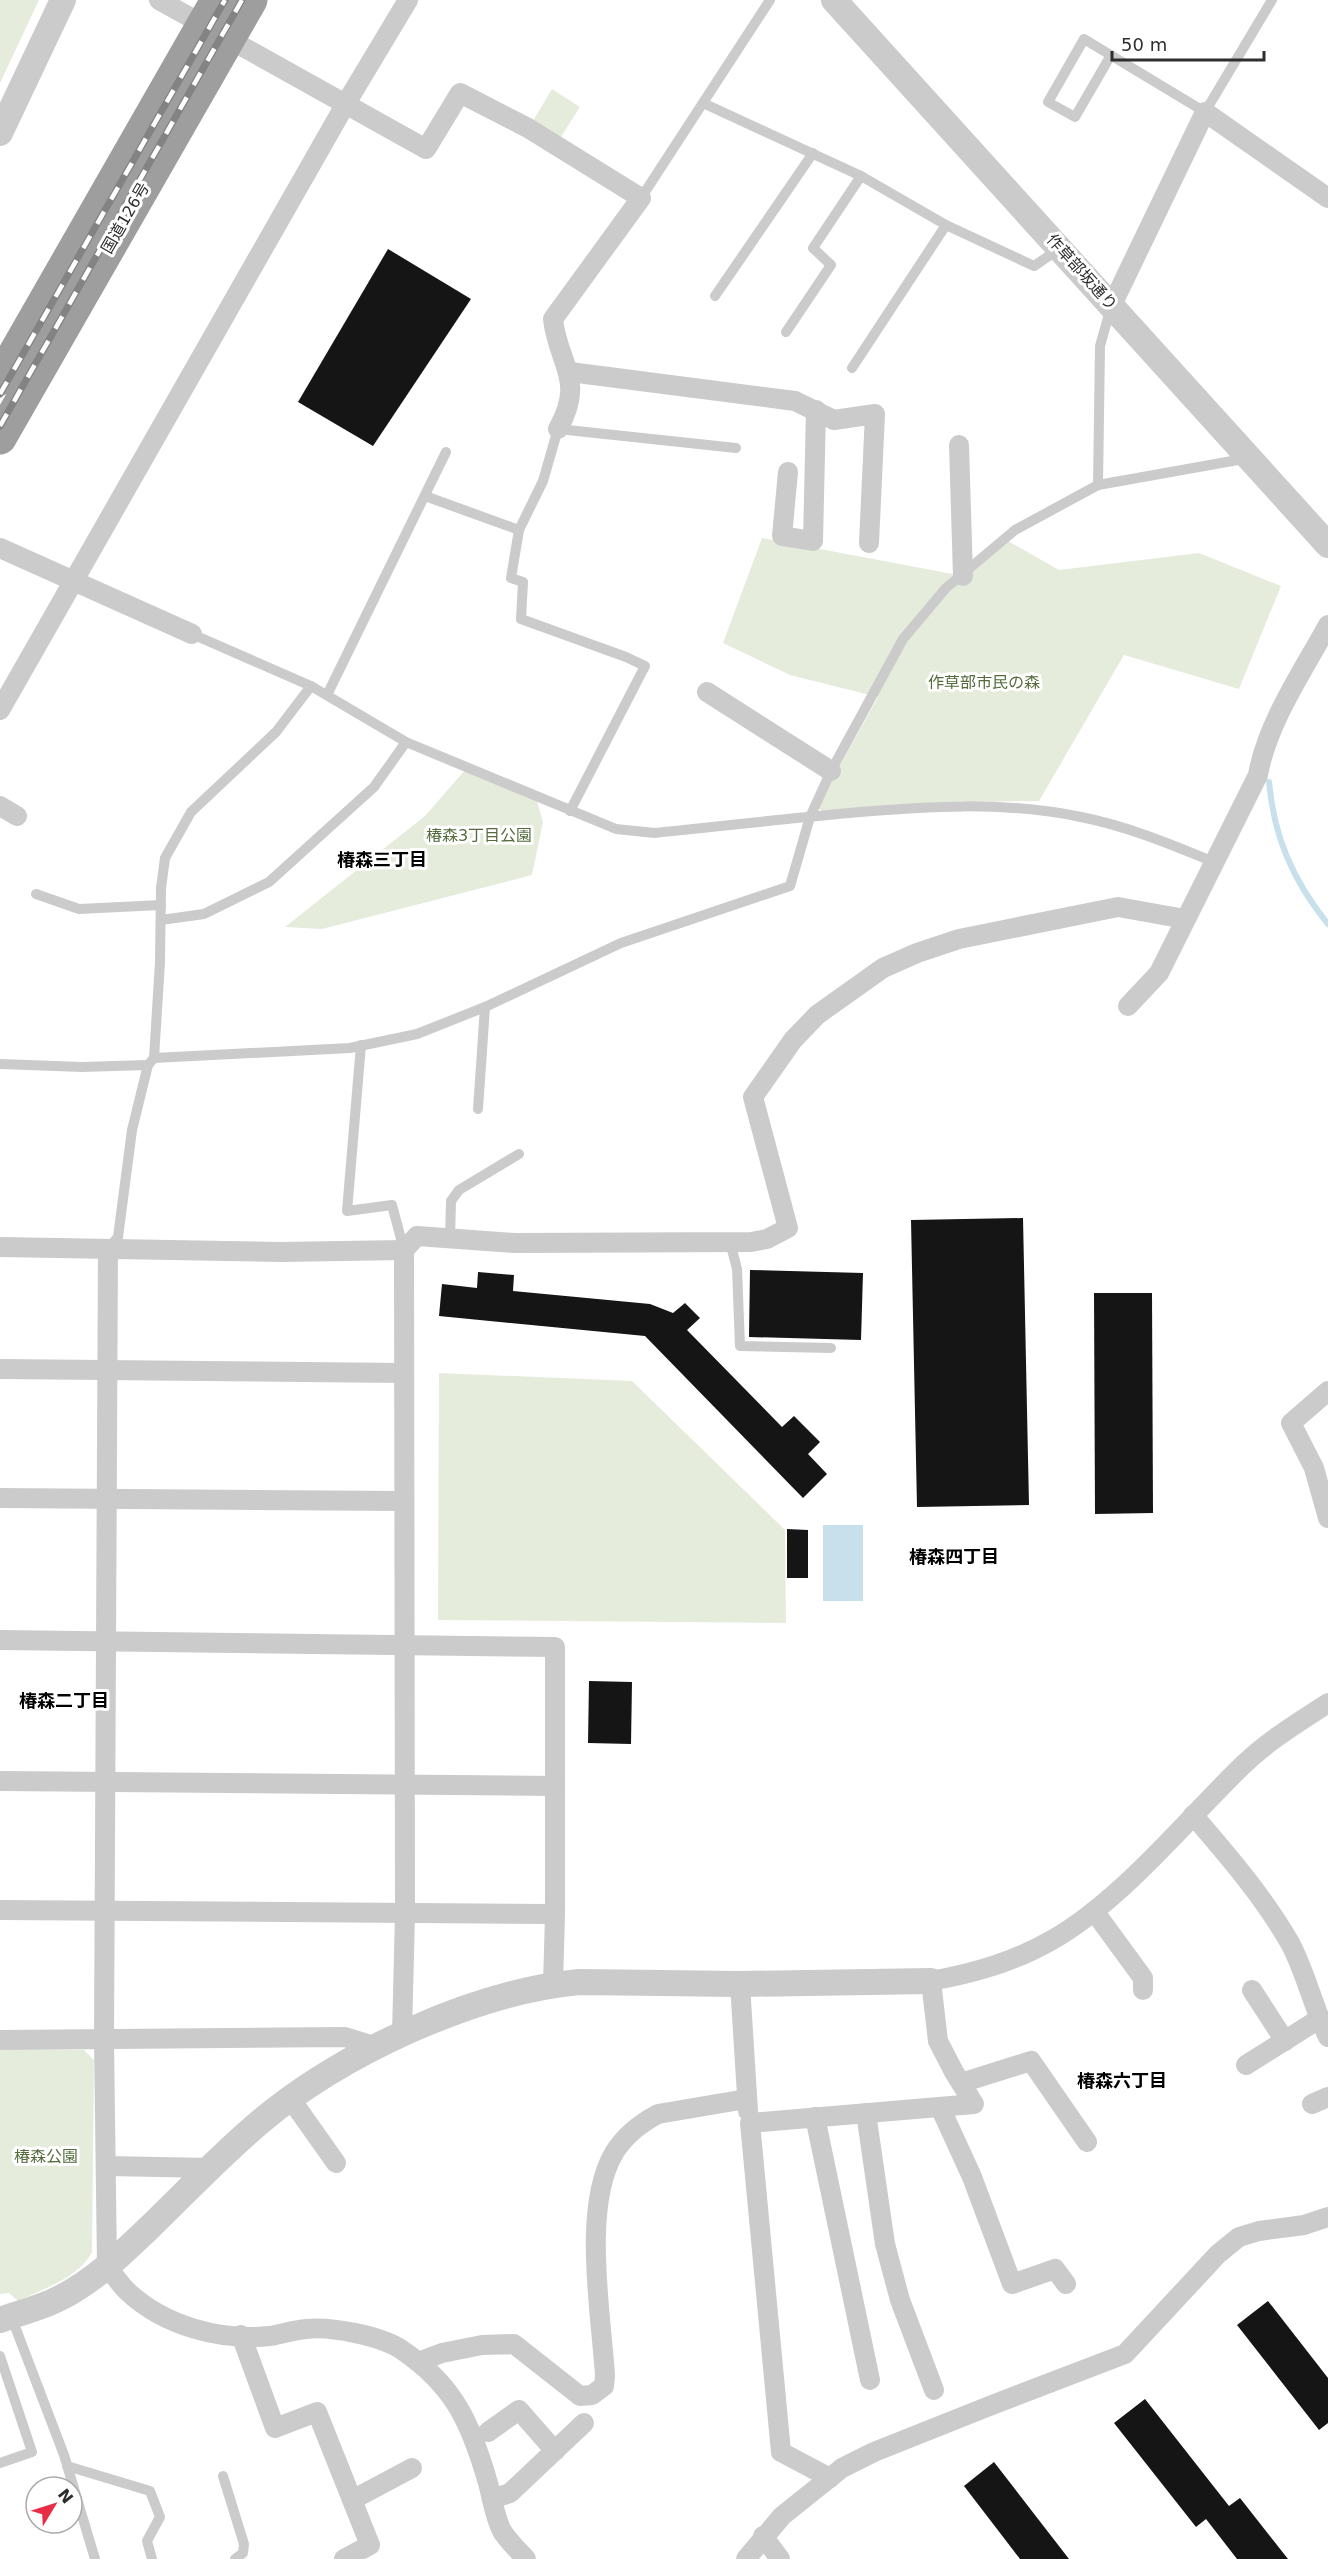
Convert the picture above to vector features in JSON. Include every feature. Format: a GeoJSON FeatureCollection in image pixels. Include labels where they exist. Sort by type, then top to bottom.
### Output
{"type":"FeatureCollection","features":[{"type":"Feature","properties":{"kind":"highway","name":"国道126号"},"geometry":{"type":"LineString","coordinates":[[0,379],[216,21],[251,0]]}},
{"type":"Feature","properties":{"kind":"highway","name":"国道126号"},"geometry":{"type":"LineString","coordinates":[[0,438],[216,21]]}},
{"type":"Feature","properties":{"kind":"street"},"geometry":{"type":"LineString","coordinates":[[0,133],[63,0]]}},
{"type":"Feature","properties":{"kind":"street"},"geometry":{"type":"LineString","coordinates":[[159,0],[216,21],[345,105],[426,149],[460,93],[528,128],[640,198],[553,320],[555,336],[570,372],[570,395],[564,418],[558,429]]}},
{"type":"Feature","properties":{"kind":"street"},"geometry":{"type":"LineString","coordinates":[[0,710],[345,105],[408,0]]}},
{"type":"Feature","properties":{"kind":"street","name":"作草部坂通り"},"geometry":{"type":"LineString","coordinates":[[834,0],[1328,545]]}},
{"type":"Feature","properties":{"kind":"street"},"geometry":{"type":"LineString","coordinates":[[1112,305],[1205,112],[1328,198]]}},
{"type":"Feature","properties":{"kind":"street"},"geometry":{"type":"LineString","coordinates":[[570,372],[795,401],[834,420],[875,414],[869,543]]}},
{"type":"Feature","properties":{"kind":"street"},"geometry":{"type":"LineString","coordinates":[[788,472],[782,536],[813,541],[816,410]]}},
{"type":"Feature","properties":{"kind":"street"},"geometry":{"type":"LineString","coordinates":[[959,445],[963,576]]}},
{"type":"Feature","properties":{"kind":"street"},"geometry":{"type":"LineString","coordinates":[[0,548],[192,634]]}},
{"type":"Feature","properties":{"kind":"street"},"geometry":{"type":"LineString","coordinates":[[1128,1006],[1159,973],[1258,775],[1262,752],[1275,723],[1328,625]]}},
{"type":"Feature","properties":{"kind":"street"},"geometry":{"type":"LineString","coordinates":[[707,692],[831,771]]}},
{"type":"Feature","properties":{"kind":"street"},"geometry":{"type":"LineString","coordinates":[[402,2034],[405,1914],[404,1250],[417,1236],[514,1243],[730,1242],[767,1239],[788,1228],[753,1097],[793,1040],[817,1015],[883,968],[917,953],[959,939],[1118,908],[1185,919]]}},
{"type":"Feature","properties":{"kind":"street"},"geometry":{"type":"LineString","coordinates":[[0,1247],[280,1252],[404,1250]]}},
{"type":"Feature","properties":{"kind":"street"},"geometry":{"type":"LineString","coordinates":[[108,1249],[108,1640],[104,2040],[107,2266],[127,2291],[155,2311],[181,2325],[219,2335],[241,2336],[270,2336],[306,2329],[332,2329],[363,2335],[400,2348],[430,2371],[457,2402],[479,2454],[502,2531],[526,2559]]}},
{"type":"Feature","properties":{"kind":"street"},"geometry":{"type":"LineString","coordinates":[[0,1369],[404,1373]]}},
{"type":"Feature","properties":{"kind":"street"},"geometry":{"type":"LineString","coordinates":[[1328,1391],[1292,1424],[1314,1468],[1328,1518]]}},
{"type":"Feature","properties":{"kind":"street"},"geometry":{"type":"LineString","coordinates":[[0,1498],[404,1501]]}},
{"type":"Feature","properties":{"kind":"street"},"geometry":{"type":"LineString","coordinates":[[0,1640],[555,1647],[553,1984]]}},
{"type":"Feature","properties":{"kind":"street"},"geometry":{"type":"LineString","coordinates":[[5,2318],[59,2299],[107,2266],[259,2123],[290,2098],[332,2071],[376,2047],[438,2019],[520,1992],[553,1984],[932,1981],[993,1967],[1026,1954],[1054,1939],[1094,1911],[1131,1878],[1246,1762],[1286,1730],[1328,1702]]}},
{"type":"Feature","properties":{"kind":"street"},"geometry":{"type":"LineString","coordinates":[[0,1781],[555,1786]]}},
{"type":"Feature","properties":{"kind":"street"},"geometry":{"type":"LineString","coordinates":[[1193,1815],[1238,1867],[1265,1903],[1291,1945],[1328,2037]]}},
{"type":"Feature","properties":{"kind":"street"},"geometry":{"type":"LineString","coordinates":[[0,1910],[555,1914]]}},
{"type":"Feature","properties":{"kind":"street"},"geometry":{"type":"LineString","coordinates":[[1094,1911],[1143,1978],[1143,1990]]}},
{"type":"Feature","properties":{"kind":"street"},"geometry":{"type":"LineString","coordinates":[[750,2123],[974,2104],[938,2042],[932,1981]]}},
{"type":"Feature","properties":{"kind":"street"},"geometry":{"type":"LineString","coordinates":[[740,1984],[746,2099],[781,2452],[830,2478]]}},
{"type":"Feature","properties":{"kind":"street"},"geometry":{"type":"LineString","coordinates":[[1252,1990],[1285,2041]]}},
{"type":"Feature","properties":{"kind":"street"},"geometry":{"type":"LineString","coordinates":[[1246,2066],[1319,2019]]}},
{"type":"Feature","properties":{"kind":"street"},"geometry":{"type":"LineString","coordinates":[[0,2040],[345,2037],[376,2047]]}},
{"type":"Feature","properties":{"kind":"street"},"geometry":{"type":"LineString","coordinates":[[961,2083],[1031,2061],[1087,2142]]}},
{"type":"Feature","properties":{"kind":"street"},"geometry":{"type":"LineString","coordinates":[[290,2098],[336,2163]]}},
{"type":"Feature","properties":{"kind":"street"},"geometry":{"type":"LineString","coordinates":[[418,2362],[442,2353],[482,2345],[514,2344],[580,2396],[592,2395],[604,2386],[595,2238],[603,2183],[613,2154],[625,2137],[646,2120],[658,2114],[746,2099]]}},
{"type":"Feature","properties":{"kind":"street"},"geometry":{"type":"LineString","coordinates":[[940,2107],[972,2177],[1012,2284],[1055,2269],[1066,2284]]}},
{"type":"Feature","properties":{"kind":"street"},"geometry":{"type":"LineString","coordinates":[[866,2113],[885,2244],[900,2300],[934,2391]]}},
{"type":"Feature","properties":{"kind":"street"},"geometry":{"type":"LineString","coordinates":[[815,2117],[870,2380]]}},
{"type":"Feature","properties":{"kind":"street"},"geometry":{"type":"LineString","coordinates":[[106,2166],[211,2168]]}},
{"type":"Feature","properties":{"kind":"street"},"geometry":{"type":"LineString","coordinates":[[746,2559],[782,2516],[842,2468],[874,2452],[1125,2354],[1218,2254],[1239,2237],[1259,2230],[1304,2225],[1328,2217]]}},
{"type":"Feature","properties":{"kind":"street"},"geometry":{"type":"LineString","coordinates":[[241,2336],[275,2428],[317,2412],[370,2545],[344,2559]]}},
{"type":"Feature","properties":{"kind":"street"},"geometry":{"type":"LineString","coordinates":[[488,2432],[519,2410],[555,2451]]}},
{"type":"Feature","properties":{"kind":"street"},"geometry":{"type":"LineString","coordinates":[[492,2499],[510,2493],[584,2423]]}},
{"type":"Feature","properties":{"kind":"street"},"geometry":{"type":"LineString","coordinates":[[352,2500],[412,2468]]}},
{"type":"Feature","properties":{"kind":"street"},"geometry":{"type":"LineString","coordinates":[[763,2536],[780,2559]]}},
{"type":"Feature","properties":{"kind":"lane"},"geometry":{"type":"LineString","coordinates":[[640,198],[771,0]]}},
{"type":"Feature","properties":{"kind":"lane"},"geometry":{"type":"LineString","coordinates":[[1111,55],[1075,117],[1048,102],[1084,39],[1111,55],[1205,112],[1272,0]]}},
{"type":"Feature","properties":{"kind":"lane"},"geometry":{"type":"LineString","coordinates":[[703,103],[861,176],[946,225],[1034,266],[1059,249]]}},
{"type":"Feature","properties":{"kind":"lane"},"geometry":{"type":"LineString","coordinates":[[715,296],[813,153]]}},
{"type":"Feature","properties":{"kind":"lane"},"geometry":{"type":"LineString","coordinates":[[786,332],[831,265],[813,248],[861,176]]}},
{"type":"Feature","properties":{"kind":"lane"},"geometry":{"type":"LineString","coordinates":[[852,368],[946,225]]}},
{"type":"Feature","properties":{"kind":"lane"},"geometry":{"type":"LineString","coordinates":[[1098,485],[1100,346],[1112,305]]}},
{"type":"Feature","properties":{"kind":"lane"},"geometry":{"type":"LineString","coordinates":[[570,811],[645,666],[521,619],[523,582],[510,578],[519,530],[543,481],[558,429],[736,448]]}},
{"type":"Feature","properties":{"kind":"lane"},"geometry":{"type":"LineString","coordinates":[[327,695],[446,452]]}},
{"type":"Feature","properties":{"kind":"lane"},"geometry":{"type":"LineString","coordinates":[[0,1064],[82,1067],[361,1045],[417,1034],[485,1007],[621,943],[790,886],[810,817],[831,771],[903,639],[946,588],[1015,530],[1098,485],[1250,458]]}},
{"type":"Feature","properties":{"kind":"lane"},"geometry":{"type":"LineString","coordinates":[[425,496],[519,530]]}},
{"type":"Feature","properties":{"kind":"lane"},"geometry":{"type":"LineString","coordinates":[[192,634],[310,686],[406,742],[616,829],[655,833],[932,806],[1045,812],[1079,816],[1141,833],[1214,862]]}},
{"type":"Feature","properties":{"kind":"lane"},"geometry":{"type":"LineString","coordinates":[[108,1249],[118,1237],[132,1130],[151,1061],[165,858],[191,812],[276,732],[310,686]]}},
{"type":"Feature","properties":{"kind":"lane"},"geometry":{"type":"LineString","coordinates":[[161,920],[204,914],[269,882],[374,787],[406,742]]}},
{"type":"Feature","properties":{"kind":"lane"},"geometry":{"type":"LineString","coordinates":[[36,894],[79,909],[161,905]]}},
{"type":"Feature","properties":{"kind":"lane"},"geometry":{"type":"LineString","coordinates":[[478,1109],[485,1007]]}},
{"type":"Feature","properties":{"kind":"lane"},"geometry":{"type":"LineString","coordinates":[[361,1045],[347,1210],[392,1205],[404,1250]]}},
{"type":"Feature","properties":{"kind":"lane"},"geometry":{"type":"LineString","coordinates":[[450,1239],[451,1201],[459,1190],[519,1154]]}},
{"type":"Feature","properties":{"kind":"lane"},"geometry":{"type":"LineString","coordinates":[[730,1242],[737,1269],[740,1346],[831,1348]]}},
{"type":"Feature","properties":{"kind":"lane"},"geometry":{"type":"LineString","coordinates":[[5,2318],[67,2466],[95,2559]]}},
{"type":"Feature","properties":{"kind":"lane"},"geometry":{"type":"LineString","coordinates":[[0,2356],[32,2452],[0,2463]]}},
{"type":"Feature","properties":{"kind":"lane"},"geometry":{"type":"LineString","coordinates":[[67,2466],[150,2491],[160,2517],[147,2541],[153,2559]]}},
{"type":"Feature","properties":{"kind":"lane"},"geometry":{"type":"LineString","coordinates":[[223,2476],[244,2544],[243,2553],[235,2559]]}},
{"type":"Feature","properties":{"kind":"green space"},"geometry":{"type":"Polygon","coordinates":[[[0,0],[39,0],[0,83],[0,0]]]}},
{"type":"Feature","properties":{"kind":"green space"},"geometry":{"type":"Polygon","coordinates":[[[552,89],[580,107],[557,143],[530,126],[552,89]]]}},
{"type":"Feature","properties":{"kind":"green space","name":"作草部市民の森"},"geometry":{"type":"Polygon","coordinates":[[[762,538],[963,576],[1008,541],[1059,570],[1199,553],[1281,586],[1239,689],[1124,655],[1039,801],[937,802],[824,813],[817,807],[878,697],[790,675],[723,643],[762,538]]]}},
{"type":"Feature","properties":{"kind":"green space","name":"椿森3丁目公園"},"geometry":{"type":"Polygon","coordinates":[[[465,770],[537,801],[543,822],[532,875],[322,929],[285,927],[425,816],[465,770]]]}},
{"type":"Feature","properties":{"kind":"green space"},"geometry":{"type":"Polygon","coordinates":[[[439,1373],[632,1381],[785,1530],[786,1623],[438,1620],[439,1373]]]}},
{"type":"Feature","properties":{"kind":"green space","name":"椿森公園"},"geometry":{"type":"Polygon","coordinates":[[[0,2049],[84,2050],[94,2060],[92,2252],[86,2261],[69,2276],[18,2301],[9,2293],[0,2294],[0,2049]]]}},
{"type":"Feature","properties":{"kind":"water"},"geometry":{"type":"Polygon","coordinates":[[[823,1525],[863,1525],[863,1601],[823,1601],[823,1525]]]}},
{"type":"Feature","properties":{"kind":"building"},"geometry":{"type":"Polygon","coordinates":[[[388,249],[471,299],[373,446],[298,402],[388,249]]]}},
{"type":"Feature","properties":{"kind":"building"},"geometry":{"type":"Polygon","coordinates":[[[1023,1218],[1029,1505],[917,1507],[911,1220],[1023,1218]]]}},
{"type":"Feature","properties":{"kind":"building"},"geometry":{"type":"Polygon","coordinates":[[[750,1270],[863,1273],[861,1340],[749,1337],[750,1270]]]}},
{"type":"Feature","properties":{"kind":"building"},"geometry":{"type":"Polygon","coordinates":[[[478,1272],[514,1275],[513,1291],[650,1304],[673,1313],[685,1303],[700,1318],[687,1330],[782,1427],[794,1416],[820,1442],[808,1454],[827,1474],[803,1498],[645,1336],[439,1316],[442,1284],[477,1288],[478,1272]]]}},
{"type":"Feature","properties":{"kind":"building"},"geometry":{"type":"Polygon","coordinates":[[[1094,1293],[1152,1293],[1153,1513],[1095,1514],[1094,1293]]]}},
{"type":"Feature","properties":{"kind":"building"},"geometry":{"type":"Polygon","coordinates":[[[787,1529],[808,1530],[808,1578],[787,1578],[787,1529]]]}},
{"type":"Feature","properties":{"kind":"building"},"geometry":{"type":"Polygon","coordinates":[[[589,1681],[632,1682],[631,1744],[588,1743],[589,1681]]]}},
{"type":"Feature","properties":{"kind":"building"},"geometry":{"type":"Polygon","coordinates":[[[1268,2301],[1328,2378],[1328,2423],[1319,2430],[1237,2325],[1268,2301]]]}},
{"type":"Feature","properties":{"kind":"building"},"geometry":{"type":"Polygon","coordinates":[[[1145,2399],[1229,2506],[1240,2498],[1288,2559],[1237,2559],[1206,2519],[1196,2527],[1114,2423],[1145,2399]]]}},
{"type":"Feature","properties":{"kind":"building"},"geometry":{"type":"Polygon","coordinates":[[[994,2462],[1069,2559],[1020,2559],[964,2486],[994,2462]]]}},
{"type":"Feature","properties":{"kind":"waterway"},"geometry":{"type":"LineString","coordinates":[[1269,782],[1275,821],[1287,858],[1295,875],[1328,924]]}},
{"type":"Feature","properties":{"kind":"railway"},"geometry":{"type":"LineString","coordinates":[[0,394],[225,0]]}},
{"type":"Feature","properties":{"kind":"railway"},"geometry":{"type":"LineString","coordinates":[[0,426],[242,0]]}},
{"type":"Feature","properties":{"kind":"district","name":"椿森三丁目"},"geometry":{"type":"Point","coordinates":[382,859]}},
{"type":"Feature","properties":{"kind":"district","name":"椿森四丁目"},"geometry":{"type":"Point","coordinates":[954,1556]}},
{"type":"Feature","properties":{"kind":"district","name":"椿森二丁目"},"geometry":{"type":"Point","coordinates":[64,1700]}},
{"type":"Feature","properties":{"kind":"district","name":"椿森六丁目"},"geometry":{"type":"Point","coordinates":[1122,2080]}}]}
